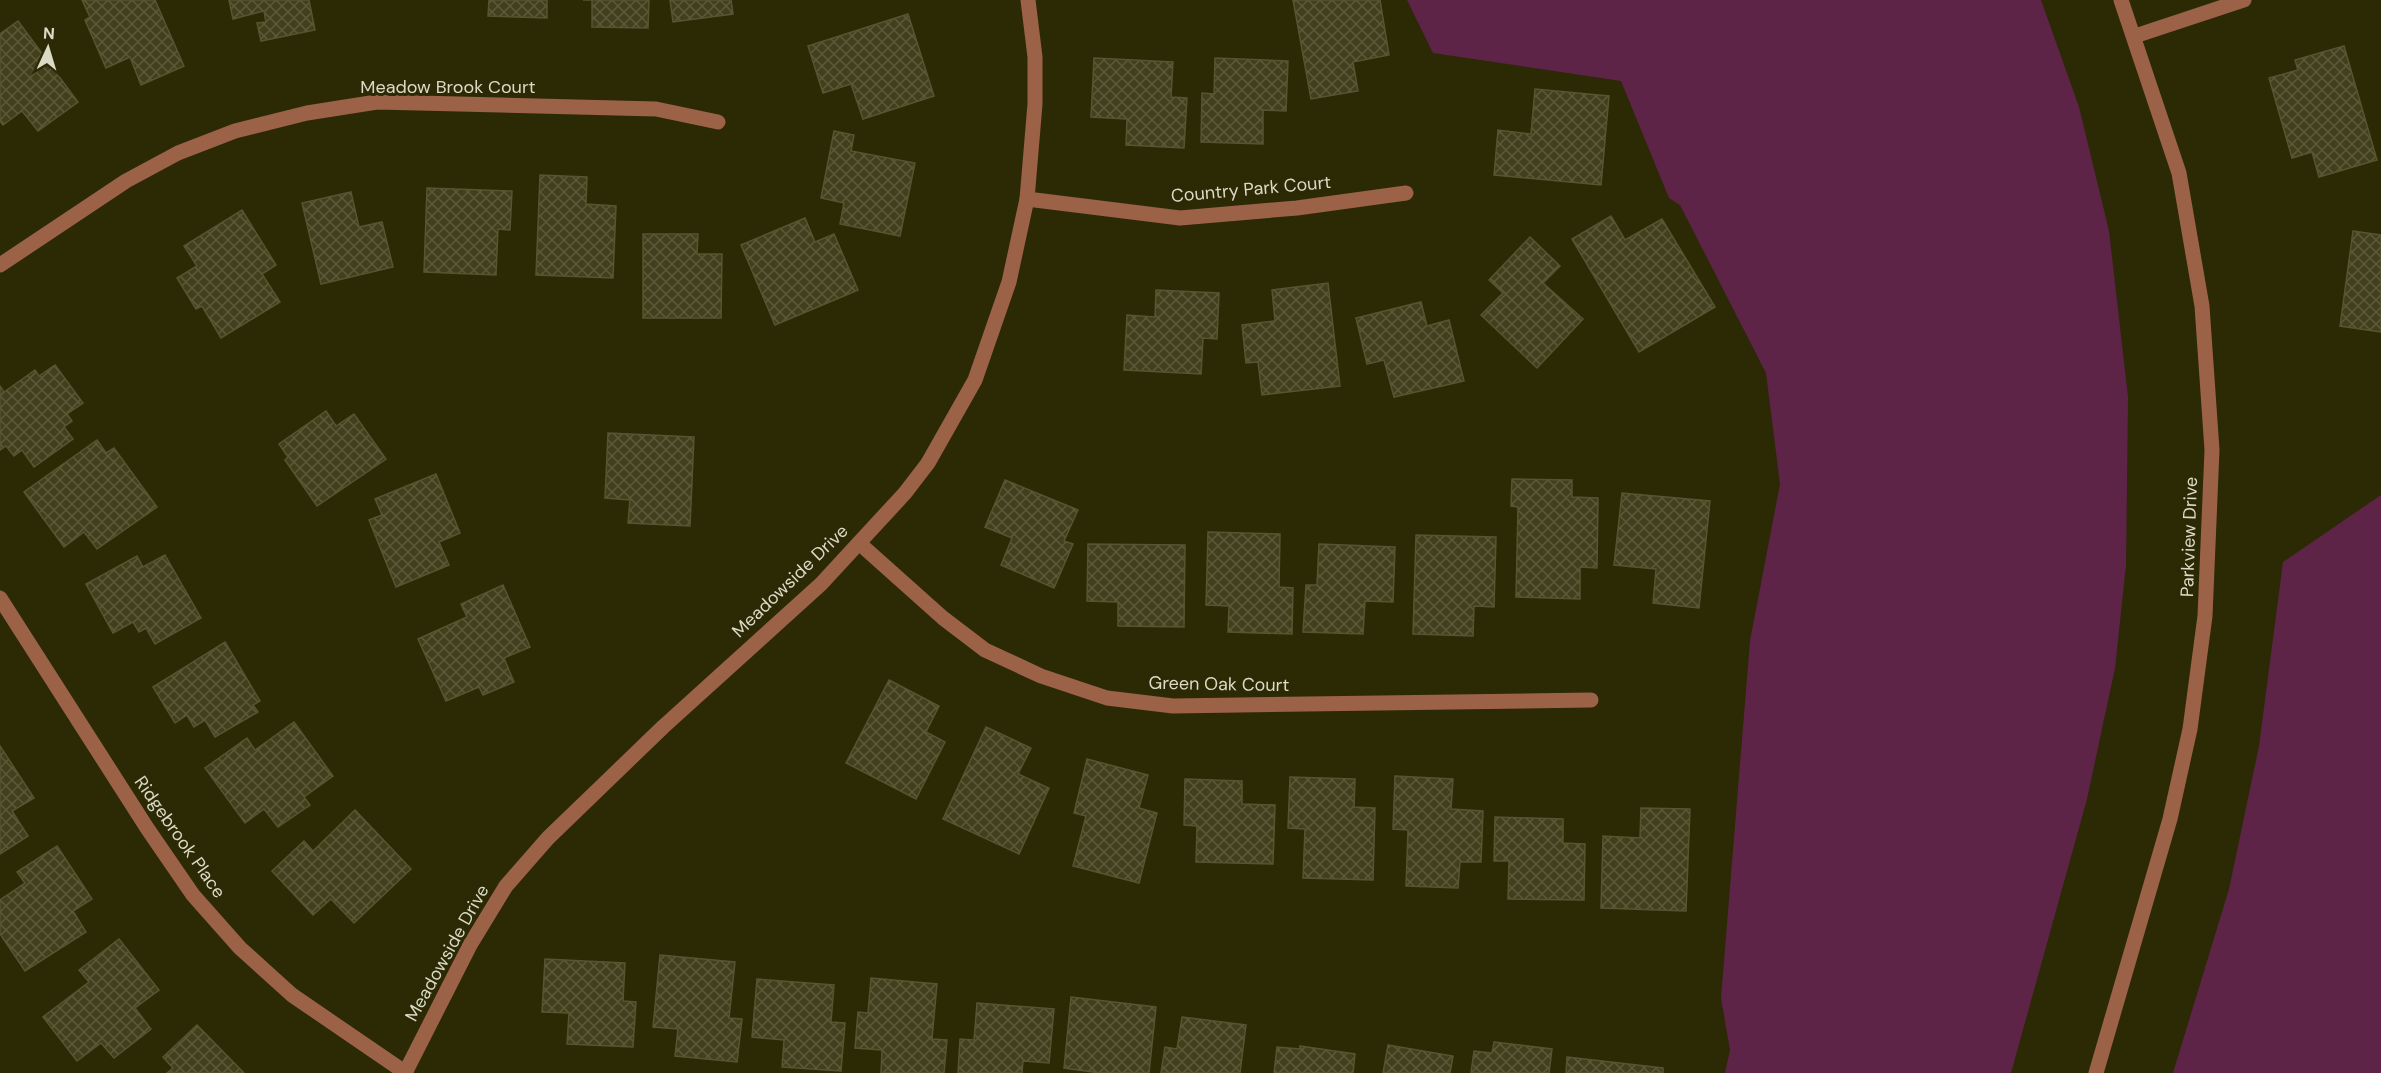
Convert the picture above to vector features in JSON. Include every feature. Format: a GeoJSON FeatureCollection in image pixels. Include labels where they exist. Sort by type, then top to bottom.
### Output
{"type":"FeatureCollection","features":[{"type":"Feature","properties":{"kind":"street","name":"Meadowside Drive"},"geometry":{"type":"LineString","coordinates":[[405,1073],[470,945],[506,886],[565,822],[717,677],[821,584],[905,493],[928,463],[975,380],[1009,282],[1027,199],[1035,104],[1035,57],[1028,0]]}},
{"type":"Feature","properties":{"kind":"street","name":"Parkview Drive"},"geometry":{"type":"LineString","coordinates":[[2096,1073],[2170,819],[2190,729],[2205,616],[2212,450],[2202,306],[2179,173],[2121,0]]}},
{"type":"Feature","properties":{"kind":"street"},"geometry":{"type":"LineString","coordinates":[[2134,36],[2244,0]]}},
{"type":"Feature","properties":{"kind":"street","name":"Meadow Brook Court"},"geometry":{"type":"LineString","coordinates":[[0,265],[126,181],[178,153],[236,131],[307,112],[376,102],[423,103],[656,109],[718,122]]}},
{"type":"Feature","properties":{"kind":"street","name":"Country Park Court"},"geometry":{"type":"LineString","coordinates":[[1027,199],[1180,218],[1297,208],[1406,192]]}},
{"type":"Feature","properties":{"kind":"street","name":"Green Oak Court"},"geometry":{"type":"LineString","coordinates":[[859,543],[944,618],[985,650],[1041,676],[1107,698],[1173,706],[1591,700]]}},
{"type":"Feature","properties":{"kind":"street","name":"Ridgebrook Place"},"geometry":{"type":"LineString","coordinates":[[0,598],[147,828],[193,895],[240,948],[292,995],[405,1073]]}},
{"type":"Feature","properties":{"kind":"shaded area"},"geometry":{"type":"Polygon","coordinates":[[[1407,0],[2041,0],[2079,107],[2109,231],[2128,397],[2126,565],[2115,668],[2087,799],[2011,1073],[1725,1073],[1730,1050],[1721,998],[1750,641],[1780,484],[1766,373],[1680,205],[1669,198],[1621,81],[1433,53],[1407,0]]]}},
{"type":"Feature","properties":{"kind":"shaded area"},"geometry":{"type":"Polygon","coordinates":[[[2381,495],[2381,1073],[2173,1073],[2229,889],[2259,746],[2283,562],[2381,495]]]}},
{"type":"Feature","properties":{"kind":"building"},"geometry":{"type":"Polygon","coordinates":[[[82,0],[155,0],[184,66],[141,85],[130,57],[106,68],[85,20],[90,17],[82,0]]]}},
{"type":"Feature","properties":{"kind":"building"},"geometry":{"type":"Polygon","coordinates":[[[229,0],[309,0],[315,30],[261,41],[257,23],[266,22],[264,11],[233,19],[229,0]]]}},
{"type":"Feature","properties":{"kind":"building"},"geometry":{"type":"Polygon","coordinates":[[[489,0],[547,0],[547,18],[488,16],[489,0]]]}},
{"type":"Feature","properties":{"kind":"building"},"geometry":{"type":"Polygon","coordinates":[[[592,0],[649,0],[648,28],[592,27],[592,0]]]}},
{"type":"Feature","properties":{"kind":"building"},"geometry":{"type":"Polygon","coordinates":[[[670,0],[731,0],[733,14],[673,22],[670,0]]]}},
{"type":"Feature","properties":{"kind":"building"},"geometry":{"type":"Polygon","coordinates":[[[1293,0],[1380,0],[1389,55],[1353,62],[1358,91],[1311,99],[1293,0]]]}},
{"type":"Feature","properties":{"kind":"building"},"geometry":{"type":"Polygon","coordinates":[[[908,14],[934,96],[863,119],[851,84],[823,93],[808,46],[908,14]]]}},
{"type":"Feature","properties":{"kind":"building"},"geometry":{"type":"Polygon","coordinates":[[[18,21],[78,102],[38,131],[22,111],[3,125],[0,121],[0,34],[18,21]]]}},
{"type":"Feature","properties":{"kind":"building"},"geometry":{"type":"Polygon","coordinates":[[[2344,46],[2377,160],[2319,177],[2312,152],[2292,158],[2269,78],[2298,70],[2295,60],[2344,46]]]}},
{"type":"Feature","properties":{"kind":"building"},"geometry":{"type":"Polygon","coordinates":[[[1094,58],[1173,62],[1171,97],[1187,98],[1184,148],[1126,145],[1127,119],[1091,117],[1094,58]]]}},
{"type":"Feature","properties":{"kind":"building"},"geometry":{"type":"Polygon","coordinates":[[[1215,58],[1288,61],[1286,111],[1263,110],[1263,144],[1201,142],[1202,93],[1214,94],[1215,58]]]}},
{"type":"Feature","properties":{"kind":"building"},"geometry":{"type":"Polygon","coordinates":[[[1535,89],[1609,96],[1601,185],[1494,175],[1498,130],[1531,134],[1535,89]]]}},
{"type":"Feature","properties":{"kind":"building"},"geometry":{"type":"Polygon","coordinates":[[[834,131],[854,135],[851,151],[915,163],[900,236],[840,224],[844,203],[821,198],[834,131]]]}},
{"type":"Feature","properties":{"kind":"building"},"geometry":{"type":"Polygon","coordinates":[[[540,175],[587,177],[586,204],[616,206],[613,278],[536,275],[540,175]]]}},
{"type":"Feature","properties":{"kind":"building"},"geometry":{"type":"Polygon","coordinates":[[[427,188],[512,191],[510,230],[498,229],[496,275],[424,272],[427,188]]]}},
{"type":"Feature","properties":{"kind":"building"},"geometry":{"type":"Polygon","coordinates":[[[351,192],[359,227],[382,222],[393,267],[321,284],[302,203],[351,192]]]}},
{"type":"Feature","properties":{"kind":"building"},"geometry":{"type":"Polygon","coordinates":[[[242,210],[276,265],[262,274],[280,302],[221,338],[202,306],[196,309],[177,278],[197,266],[184,246],[242,210]]]}},
{"type":"Feature","properties":{"kind":"building"},"geometry":{"type":"Polygon","coordinates":[[[1611,216],[1625,240],[1662,219],[1715,307],[1639,352],[1572,239],[1611,216]]]}},
{"type":"Feature","properties":{"kind":"building"},"geometry":{"type":"Polygon","coordinates":[[[805,218],[815,242],[834,234],[858,290],[775,325],[741,245],[805,218]]]}},
{"type":"Feature","properties":{"kind":"building"},"geometry":{"type":"Polygon","coordinates":[[[2353,231],[2381,235],[2381,332],[2340,326],[2353,231]]]}},
{"type":"Feature","properties":{"kind":"building"},"geometry":{"type":"Polygon","coordinates":[[[643,234],[698,234],[697,254],[722,254],[721,318],[643,318],[643,234]]]}},
{"type":"Feature","properties":{"kind":"building"},"geometry":{"type":"Polygon","coordinates":[[[1530,237],[1560,266],[1543,283],[1583,319],[1537,368],[1481,315],[1503,293],[1489,280],[1530,237]]]}},
{"type":"Feature","properties":{"kind":"building"},"geometry":{"type":"Polygon","coordinates":[[[1328,283],[1340,386],[1262,395],[1258,362],[1246,363],[1242,325],[1275,321],[1272,290],[1328,283]]]}},
{"type":"Feature","properties":{"kind":"building"},"geometry":{"type":"Polygon","coordinates":[[[1156,290],[1219,293],[1217,339],[1203,338],[1201,374],[1124,370],[1127,315],[1155,317],[1156,290]]]}},
{"type":"Feature","properties":{"kind":"building"},"geometry":{"type":"Polygon","coordinates":[[[1421,302],[1427,326],[1449,320],[1464,381],[1394,397],[1384,360],[1367,364],[1356,318],[1421,302]]]}},
{"type":"Feature","properties":{"kind":"building"},"geometry":{"type":"Polygon","coordinates":[[[55,365],[83,403],[67,414],[72,421],[64,427],[73,439],[34,467],[22,450],[14,456],[6,446],[0,450],[0,386],[4,392],[35,370],[39,376],[55,365]]]}},
{"type":"Feature","properties":{"kind":"building"},"geometry":{"type":"Polygon","coordinates":[[[326,411],[336,426],[354,414],[386,459],[317,506],[285,460],[288,457],[279,444],[326,411]]]}},
{"type":"Feature","properties":{"kind":"building"},"geometry":{"type":"Polygon","coordinates":[[[608,433],[694,437],[690,526],[628,523],[630,500],[605,498],[608,433]]]}},
{"type":"Feature","properties":{"kind":"building"},"geometry":{"type":"Polygon","coordinates":[[[97,440],[106,453],[114,448],[157,507],[97,549],[84,532],[64,547],[24,492],[97,440]]]}},
{"type":"Feature","properties":{"kind":"building"},"geometry":{"type":"Polygon","coordinates":[[[436,474],[460,533],[439,542],[449,565],[396,587],[369,520],[382,515],[375,499],[436,474]]]}},
{"type":"Feature","properties":{"kind":"building"},"geometry":{"type":"Polygon","coordinates":[[[1512,479],[1572,480],[1572,497],[1598,498],[1597,568],[1580,567],[1580,599],[1516,597],[1518,507],[1511,506],[1512,479]]]}},
{"type":"Feature","properties":{"kind":"building"},"geometry":{"type":"Polygon","coordinates":[[[1005,480],[1078,510],[1064,541],[1073,544],[1054,588],[1001,565],[1012,538],[985,527],[1005,480]]]}},
{"type":"Feature","properties":{"kind":"building"},"geometry":{"type":"Polygon","coordinates":[[[1622,493],[1710,501],[1699,608],[1653,603],[1656,569],[1614,565],[1622,493]]]}},
{"type":"Feature","properties":{"kind":"building"},"geometry":{"type":"Polygon","coordinates":[[[1208,532],[1280,534],[1279,587],[1293,588],[1292,634],[1228,632],[1229,606],[1206,605],[1208,532]]]}},
{"type":"Feature","properties":{"kind":"building"},"geometry":{"type":"Polygon","coordinates":[[[1416,535],[1496,537],[1494,607],[1474,606],[1473,636],[1413,634],[1416,535]]]}},
{"type":"Feature","properties":{"kind":"building"},"geometry":{"type":"Polygon","coordinates":[[[1088,544],[1185,545],[1184,627],[1118,626],[1118,602],[1087,601],[1088,544]]]}},
{"type":"Feature","properties":{"kind":"building"},"geometry":{"type":"Polygon","coordinates":[[[1319,544],[1395,547],[1393,602],[1365,601],[1363,634],[1303,632],[1306,585],[1317,585],[1319,544]]]}},
{"type":"Feature","properties":{"kind":"building"},"geometry":{"type":"Polygon","coordinates":[[[165,555],[201,618],[155,644],[146,628],[139,632],[133,622],[113,633],[86,584],[137,556],[143,567],[165,555]]]}},
{"type":"Feature","properties":{"kind":"building"},"geometry":{"type":"Polygon","coordinates":[[[503,585],[530,647],[504,658],[514,682],[483,695],[479,687],[446,701],[418,639],[467,617],[461,604],[503,585]]]}},
{"type":"Feature","properties":{"kind":"building"},"geometry":{"type":"Polygon","coordinates":[[[225,642],[260,701],[253,705],[258,712],[215,737],[205,720],[194,727],[187,715],[175,723],[153,687],[225,642]]]}},
{"type":"Feature","properties":{"kind":"building"},"geometry":{"type":"Polygon","coordinates":[[[889,680],[939,706],[926,732],[945,742],[916,799],[846,763],[889,680]]]}},
{"type":"Feature","properties":{"kind":"building"},"geometry":{"type":"Polygon","coordinates":[[[294,722],[333,776],[304,797],[310,805],[278,827],[264,809],[245,823],[205,768],[247,738],[255,750],[294,722]]]}},
{"type":"Feature","properties":{"kind":"building"},"geometry":{"type":"Polygon","coordinates":[[[986,727],[1031,748],[1018,774],[1049,788],[1019,854],[943,819],[986,727]]]}},
{"type":"Feature","properties":{"kind":"building"},"geometry":{"type":"Polygon","coordinates":[[[0,746],[34,798],[12,811],[28,836],[0,854],[0,746]]]}},
{"type":"Feature","properties":{"kind":"building"},"geometry":{"type":"Polygon","coordinates":[[[1087,759],[1148,775],[1139,808],[1157,813],[1139,883],[1073,866],[1086,816],[1074,813],[1087,759]]]}},
{"type":"Feature","properties":{"kind":"building"},"geometry":{"type":"Polygon","coordinates":[[[1395,776],[1453,779],[1451,809],[1483,811],[1481,862],[1460,862],[1458,888],[1406,886],[1408,830],[1393,829],[1395,776]]]}},
{"type":"Feature","properties":{"kind":"building"},"geometry":{"type":"Polygon","coordinates":[[[1290,777],[1355,779],[1354,807],[1375,808],[1373,880],[1303,878],[1305,829],[1288,828],[1290,777]]]}},
{"type":"Feature","properties":{"kind":"building"},"geometry":{"type":"Polygon","coordinates":[[[1185,779],[1242,781],[1242,804],[1275,805],[1273,864],[1196,862],[1197,826],[1184,825],[1185,779]]]}},
{"type":"Feature","properties":{"kind":"building"},"geometry":{"type":"Polygon","coordinates":[[[1641,808],[1690,809],[1686,911],[1601,908],[1603,836],[1640,838],[1641,808]]]}},
{"type":"Feature","properties":{"kind":"building"},"geometry":{"type":"Polygon","coordinates":[[[355,810],[411,869],[354,923],[331,899],[313,915],[272,871],[304,841],[313,851],[355,810]]]}},
{"type":"Feature","properties":{"kind":"building"},"geometry":{"type":"Polygon","coordinates":[[[1495,817],[1563,819],[1563,843],[1585,844],[1584,900],[1508,899],[1509,861],[1494,861],[1495,817]]]}},
{"type":"Feature","properties":{"kind":"building"},"geometry":{"type":"Polygon","coordinates":[[[57,846],[92,899],[73,911],[86,932],[25,971],[0,934],[0,900],[25,883],[17,872],[57,846]]]}},
{"type":"Feature","properties":{"kind":"building"},"geometry":{"type":"Polygon","coordinates":[[[119,939],[159,990],[135,1008],[151,1029],[114,1058],[101,1043],[77,1061],[43,1017],[89,982],[79,970],[119,939]]]}},
{"type":"Feature","properties":{"kind":"building"},"geometry":{"type":"Polygon","coordinates":[[[660,955],[735,962],[729,1018],[742,1019],[737,1062],[675,1056],[678,1029],[653,1027],[660,955]]]}},
{"type":"Feature","properties":{"kind":"building"},"geometry":{"type":"Polygon","coordinates":[[[545,959],[625,963],[623,1001],[636,1002],[633,1047],[567,1044],[569,1013],[542,1012],[545,959]]]}},
{"type":"Feature","properties":{"kind":"building"},"geometry":{"type":"Polygon","coordinates":[[[871,978],[937,984],[932,1039],[947,1040],[944,1073],[881,1073],[882,1050],[855,1048],[858,1012],[868,1013],[871,978]]]}},
{"type":"Feature","properties":{"kind":"building"},"geometry":{"type":"Polygon","coordinates":[[[757,979],[834,985],[831,1022],[845,1023],[841,1071],[782,1067],[784,1040],[752,1037],[757,979]]]}},
{"type":"Feature","properties":{"kind":"building"},"geometry":{"type":"Polygon","coordinates":[[[1071,997],[1156,1007],[1149,1073],[1100,1073],[1064,1068],[1071,997]]]}},
{"type":"Feature","properties":{"kind":"building"},"geometry":{"type":"Polygon","coordinates":[[[977,1003],[1054,1009],[1049,1063],[1023,1061],[1022,1073],[958,1073],[960,1039],[974,1040],[977,1003]]]}},
{"type":"Feature","properties":{"kind":"building"},"geometry":{"type":"Polygon","coordinates":[[[1182,1017],[1246,1025],[1240,1073],[1161,1073],[1165,1047],[1177,1049],[1182,1017]]]}},
{"type":"Feature","properties":{"kind":"building"},"geometry":{"type":"Polygon","coordinates":[[[197,1025],[244,1073],[167,1073],[173,1068],[163,1057],[197,1025]]]}},
{"type":"Feature","properties":{"kind":"building"},"geometry":{"type":"Polygon","coordinates":[[[1494,1042],[1552,1049],[1549,1073],[1471,1073],[1474,1051],[1492,1053],[1494,1042]]]}},
{"type":"Feature","properties":{"kind":"building"},"geometry":{"type":"Polygon","coordinates":[[[1388,1045],[1453,1056],[1450,1073],[1383,1073],[1388,1045]]]}},
{"type":"Feature","properties":{"kind":"building"},"geometry":{"type":"Polygon","coordinates":[[[1300,1046],[1355,1054],[1353,1073],[1274,1073],[1277,1047],[1300,1049],[1300,1046]]]}},
{"type":"Feature","properties":{"kind":"building"},"geometry":{"type":"Polygon","coordinates":[[[1567,1057],[1663,1068],[1663,1073],[1566,1073],[1567,1057]]]}}]}
